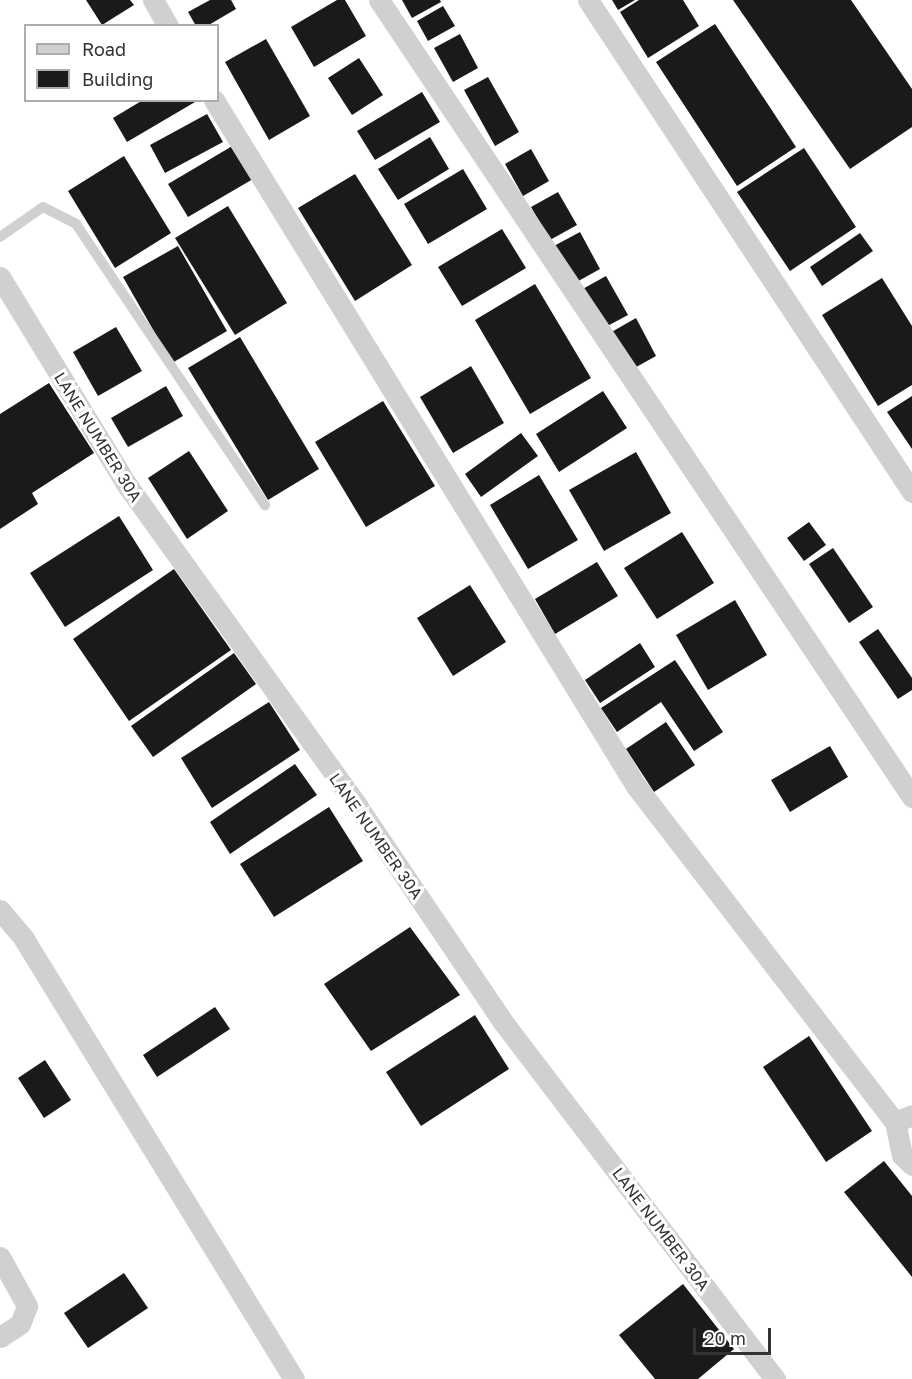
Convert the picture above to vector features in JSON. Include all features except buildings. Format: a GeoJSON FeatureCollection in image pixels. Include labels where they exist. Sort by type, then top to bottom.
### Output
{"type":"FeatureCollection","features":[{"type":"Feature","properties":{"kind":"street"},"geometry":{"type":"LineString","coordinates":[[153,0],[167,24]]}},
{"type":"Feature","properties":{"kind":"street"},"geometry":{"type":"LineString","coordinates":[[379,0],[912,797]]}},
{"type":"Feature","properties":{"kind":"street"},"geometry":{"type":"LineString","coordinates":[[588,0],[912,492]]}},
{"type":"Feature","properties":{"kind":"street"},"geometry":{"type":"LineString","coordinates":[[215,102],[636,786],[903,1118],[902,1155],[912,1165]]}},
{"type":"Feature","properties":{"kind":"street","name":"LANE NUMBER 30A"},"geometry":{"type":"LineString","coordinates":[[0,277],[127,485],[358,807],[503,1022],[775,1379]]}},
{"type":"Feature","properties":{"kind":"street"},"geometry":{"type":"LineString","coordinates":[[0,910],[24,939],[294,1379]]}},
{"type":"Feature","properties":{"kind":"street"},"geometry":{"type":"LineString","coordinates":[[0,1257],[27,1306],[20,1324],[0,1337]]}},
{"type":"Feature","properties":{"kind":"lane"},"geometry":{"type":"LineString","coordinates":[[0,237],[43,207],[76,224],[265,506]]}}]}
